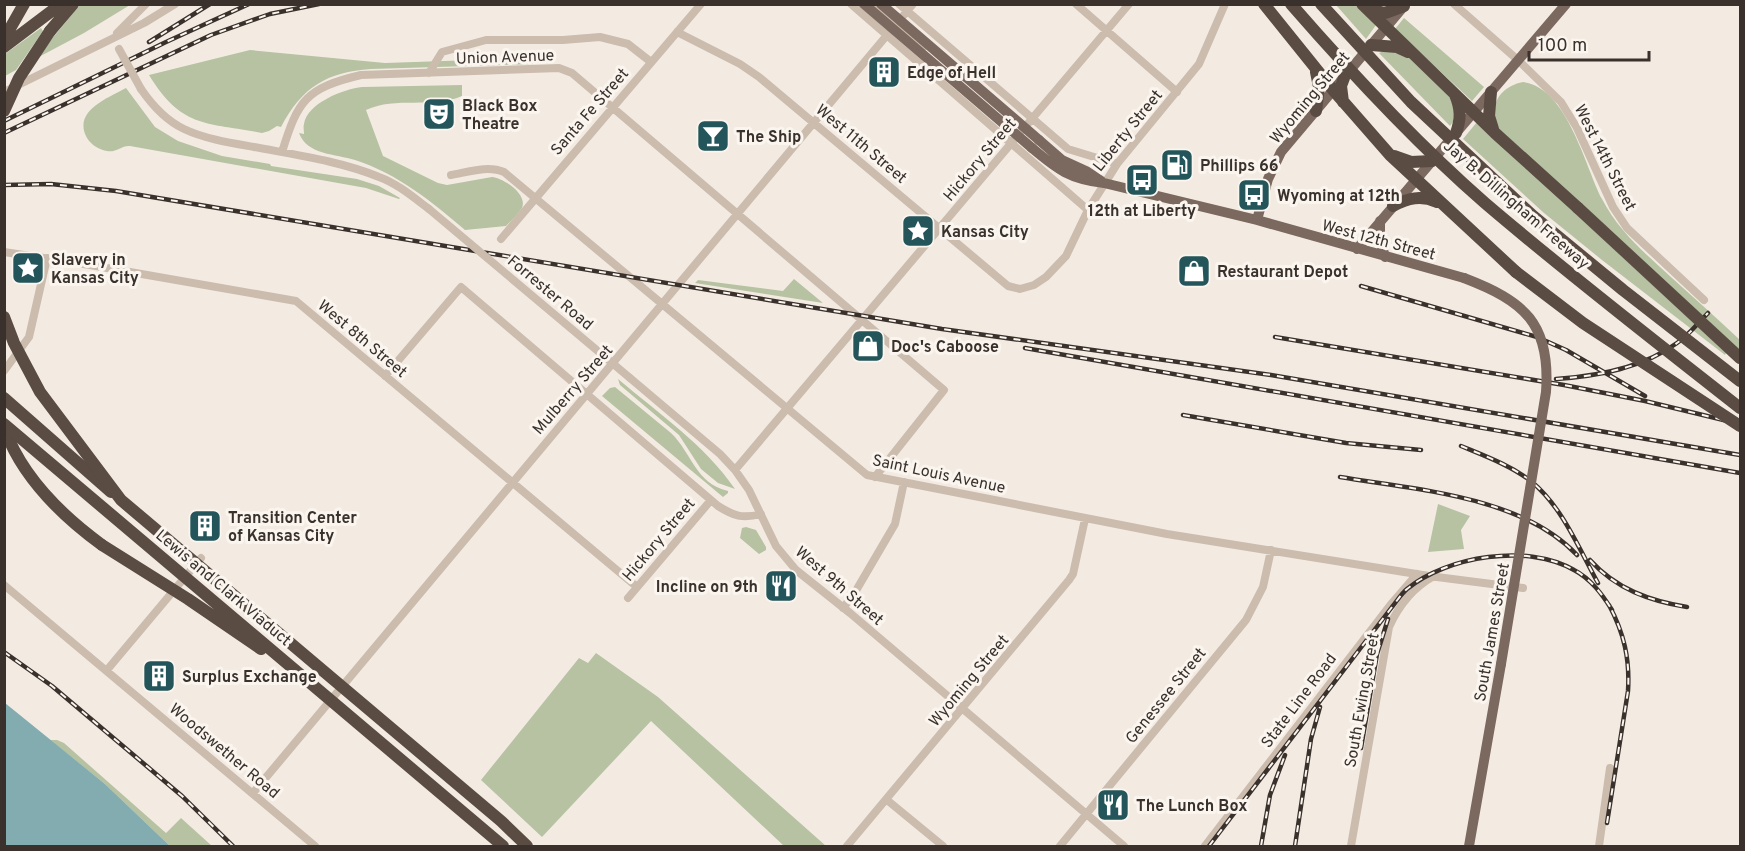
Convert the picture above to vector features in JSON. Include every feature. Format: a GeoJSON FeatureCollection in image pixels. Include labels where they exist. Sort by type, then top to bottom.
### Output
{"type":"FeatureCollection","features":[{"type":"Feature","properties":{"kind":"highway"},"geometry":{"type":"LineString","coordinates":[[4,47],[61,4]]}},
{"type":"Feature","properties":{"kind":"highway"},"geometry":{"type":"LineString","coordinates":[[4,111],[19,78],[50,31],[73,4]]}},
{"type":"Feature","properties":{"kind":"highway"},"geometry":{"type":"LineString","coordinates":[[1264,4],[1343,102],[1390,155],[1516,272],[1583,323],[1740,426]]}},
{"type":"Feature","properties":{"kind":"highway","name":"Jay B. Dillingham Freeway"},"geometry":{"type":"LineString","coordinates":[[1291,4],[1364,88],[1484,202],[1617,312],[1740,408]]}},
{"type":"Feature","properties":{"kind":"highway","name":"Jay B. Dillingham Freeway"},"geometry":{"type":"LineString","coordinates":[[1321,4],[1411,102],[1533,216],[1740,381]]}},
{"type":"Feature","properties":{"kind":"highway"},"geometry":{"type":"LineString","coordinates":[[4,39],[24,5]]}},
{"type":"Feature","properties":{"kind":"highway"},"geometry":{"type":"LineString","coordinates":[[1364,6],[1374,12],[1385,13],[1405,5]]}},
{"type":"Feature","properties":{"kind":"highway"},"geometry":{"type":"LineString","coordinates":[[1364,6],[1495,133],[1740,358]]}},
{"type":"Feature","properties":{"kind":"highway"},"geometry":{"type":"LineString","coordinates":[[1371,45],[1397,47],[1412,53]]}},
{"type":"Feature","properties":{"kind":"highway"},"geometry":{"type":"LineString","coordinates":[[1315,68],[1318,87],[1316,111]]}},
{"type":"Feature","properties":{"kind":"highway"},"geometry":{"type":"LineString","coordinates":[[1343,102],[1341,86],[1344,78]]}},
{"type":"Feature","properties":{"kind":"highway"},"geometry":{"type":"LineString","coordinates":[[1491,92],[1489,116],[1495,133]]}},
{"type":"Feature","properties":{"kind":"highway"},"geometry":{"type":"LineString","coordinates":[[1455,94],[1460,111],[1460,122],[1456,133]]}},
{"type":"Feature","properties":{"kind":"highway"},"geometry":{"type":"LineString","coordinates":[[1390,155],[1411,162],[1431,161]]}},
{"type":"Feature","properties":{"kind":"highway"},"geometry":{"type":"LineString","coordinates":[[1393,207],[1416,197],[1428,198],[1440,203]]}},
{"type":"Feature","properties":{"kind":"highway"},"geometry":{"type":"LineString","coordinates":[[4,316],[14,343],[40,392],[121,500]]}},
{"type":"Feature","properties":{"kind":"highway"},"geometry":{"type":"LineString","coordinates":[[4,398],[121,500]]}},
{"type":"Feature","properties":{"kind":"highway"},"geometry":{"type":"LineString","coordinates":[[4,426],[25,466],[43,491],[78,527],[102,545],[188,598],[323,693]]}},
{"type":"Feature","properties":{"kind":"highway","name":"Lewis and Clark Viaduct"},"geometry":{"type":"LineString","coordinates":[[4,426],[503,846]]}},
{"type":"Feature","properties":{"kind":"highway","name":"Lewis and Clark Viaduct"},"geometry":{"type":"LineString","coordinates":[[121,500],[501,820],[527,846]]}},
{"type":"Feature","properties":{"kind":"main road","name":"West 12th Street"},"geometry":{"type":"LineString","coordinates":[[864,4],[1036,144],[1104,183],[1257,220],[1464,278],[1490,288],[1515,302],[1533,320],[1546,351],[1548,372],[1541,422]]}},
{"type":"Feature","properties":{"kind":"main road","name":"West 12th Street"},"geometry":{"type":"LineString","coordinates":[[881,4],[1036,144]]}},
{"type":"Feature","properties":{"kind":"main road"},"geometry":{"type":"LineString","coordinates":[[1357,249],[1566,4]]}},
{"type":"Feature","properties":{"kind":"main road","name":"Wyoming Street"},"geometry":{"type":"LineString","coordinates":[[1257,220],[1269,179],[1281,152],[1405,5]]}},
{"type":"Feature","properties":{"kind":"main road"},"geometry":{"type":"LineString","coordinates":[[1380,221],[1380,239],[1385,256]]}},
{"type":"Feature","properties":{"kind":"main road","name":"South James Street"},"geometry":{"type":"LineString","coordinates":[[1469,846],[1541,422]]}},
{"type":"Feature","properties":{"kind":"main road"},"geometry":{"type":"LineString","coordinates":[[1471,834],[1477,846]]}},
{"type":"Feature","properties":{"kind":"street"},"geometry":{"type":"LineString","coordinates":[[112,38],[146,4]]}},
{"type":"Feature","properties":{"kind":"street"},"geometry":{"type":"LineString","coordinates":[[164,4],[174,4]]}},
{"type":"Feature","properties":{"kind":"street"},"geometry":{"type":"LineString","coordinates":[[4,92],[144,23],[174,4]]}},
{"type":"Feature","properties":{"kind":"street","name":"Santa Fe Street"},"geometry":{"type":"LineString","coordinates":[[501,239],[701,4]]}},
{"type":"Feature","properties":{"kind":"street"},"geometry":{"type":"LineString","coordinates":[[851,4],[1088,210]]}},
{"type":"Feature","properties":{"kind":"street"},"geometry":{"type":"LineString","coordinates":[[873,4],[1021,131]]}},
{"type":"Feature","properties":{"kind":"street"},"geometry":{"type":"LineString","coordinates":[[899,4],[910,8],[1068,149],[1117,164]]}},
{"type":"Feature","properties":{"kind":"street"},"geometry":{"type":"LineString","coordinates":[[1076,4],[1177,92]]}},
{"type":"Feature","properties":{"kind":"street","name":"Hickory Street"},"geometry":{"type":"LineString","coordinates":[[735,470],[1129,4]]}},
{"type":"Feature","properties":{"kind":"street","name":"Liberty Street"},"geometry":{"type":"LineString","coordinates":[[1020,289],[1034,285],[1046,277],[1066,256],[1088,210],[1117,164],[1199,64],[1225,4]]}},
{"type":"Feature","properties":{"kind":"street","name":"West 14th Street"},"geometry":{"type":"LineString","coordinates":[[1454,4],[1519,61],[1561,102],[1577,128],[1613,207],[1627,228],[1704,300]]}},
{"type":"Feature","properties":{"kind":"street","name":"Mulberry Street"},"geometry":{"type":"LineString","coordinates":[[253,793],[910,8]]}},
{"type":"Feature","properties":{"kind":"street","name":"West 11th Street"},"geometry":{"type":"LineString","coordinates":[[677,32],[740,64],[815,123],[1008,286],[1020,289]]}},
{"type":"Feature","properties":{"kind":"street"},"geometry":{"type":"LineString","coordinates":[[429,73],[442,52],[486,40],[563,40],[600,37],[628,44],[651,62]]}},
{"type":"Feature","properties":{"kind":"street"},"geometry":{"type":"LineString","coordinates":[[112,38],[150,102],[182,128],[198,135],[227,142],[282,152]]}},
{"type":"Feature","properties":{"kind":"street","name":"Union Avenue"},"geometry":{"type":"LineString","coordinates":[[282,152],[292,121],[302,104],[314,92],[331,82],[361,75],[559,68],[572,73],[944,390],[875,477]]}},
{"type":"Feature","properties":{"kind":"street","name":"Forrester Road"},"geometry":{"type":"LineString","coordinates":[[282,152],[341,165],[380,177],[403,189],[720,454],[749,490],[761,514]]}},
{"type":"Feature","properties":{"kind":"street","name":"Saint Louis Avenue"},"geometry":{"type":"LineString","coordinates":[[451,175],[497,169],[504,172],[863,473],[1085,519],[1417,574],[1523,588]]}},
{"type":"Feature","properties":{"kind":"street","name":"West 8th Street"},"geometry":{"type":"LineString","coordinates":[[4,252],[296,302],[637,587]]}},
{"type":"Feature","properties":{"kind":"street"},"geometry":{"type":"LineString","coordinates":[[4,371],[29,337],[47,258]]}},
{"type":"Feature","properties":{"kind":"street"},"geometry":{"type":"LineString","coordinates":[[385,376],[461,286],[711,500],[733,514],[747,518],[761,514]]}},
{"type":"Feature","properties":{"kind":"street"},"geometry":{"type":"LineString","coordinates":[[843,608],[854,594],[895,524],[904,482]]}},
{"type":"Feature","properties":{"kind":"street","name":"Hickory Street"},"geometry":{"type":"LineString","coordinates":[[628,598],[711,500]]}},
{"type":"Feature","properties":{"kind":"street","name":"West 9th Street"},"geometry":{"type":"LineString","coordinates":[[761,514],[768,532],[796,570],[1124,846]]}},
{"type":"Feature","properties":{"kind":"street","name":"Wyoming Street"},"geometry":{"type":"LineString","coordinates":[[847,846],[1069,580],[1073,574],[1085,519]]}},
{"type":"Feature","properties":{"kind":"street","name":"Genessee Street"},"geometry":{"type":"LineString","coordinates":[[1060,846],[1246,620],[1263,587],[1271,550]]}},
{"type":"Feature","properties":{"kind":"street"},"geometry":{"type":"LineString","coordinates":[[106,670],[201,558]]}},
{"type":"Feature","properties":{"kind":"street","name":"State Line Road"},"geometry":{"type":"LineString","coordinates":[[1205,846],[1392,603],[1417,574]]}},
{"type":"Feature","properties":{"kind":"street","name":"South Ewing Street"},"geometry":{"type":"LineString","coordinates":[[1351,846],[1389,627],[1404,601],[1415,589],[1434,576]]}},
{"type":"Feature","properties":{"kind":"street","name":"Woodswether Road"},"geometry":{"type":"LineString","coordinates":[[4,585],[315,846]]}},
{"type":"Feature","properties":{"kind":"street"},"geometry":{"type":"LineString","coordinates":[[1599,846],[1610,768]]}},
{"type":"Feature","properties":{"kind":"street"},"geometry":{"type":"LineString","coordinates":[[886,800],[943,846]]}},
{"type":"Feature","properties":{"kind":"green space"},"geometry":{"type":"Polygon","coordinates":[[[80,5],[130,5],[35,59],[80,5]]]}},
{"type":"Feature","properties":{"kind":"green space"},"geometry":{"type":"Polygon","coordinates":[[[1336,5],[1355,5],[1376,25],[1366,39],[1336,5]]]}},
{"type":"Feature","properties":{"kind":"green space"},"geometry":{"type":"Polygon","coordinates":[[[1404,18],[1484,87],[1472,101],[1395,29],[1404,18]]]}},
{"type":"Feature","properties":{"kind":"green space"},"geometry":{"type":"Polygon","coordinates":[[[41,28],[43,31],[16,70],[5,76],[5,54],[41,28]]]}},
{"type":"Feature","properties":{"kind":"green space"},"geometry":{"type":"Polygon","coordinates":[[[250,50],[385,63],[535,58],[535,64],[371,69],[341,74],[317,84],[307,92],[289,113],[281,127],[277,126],[262,133],[210,124],[184,114],[161,93],[149,75],[250,50]]]}},
{"type":"Feature","properties":{"kind":"green space"},"geometry":{"type":"Polygon","coordinates":[[[1386,50],[1407,55],[1448,94],[1455,109],[1450,126],[1379,53],[1386,50]]]}},
{"type":"Feature","properties":{"kind":"green space"},"geometry":{"type":"Polygon","coordinates":[[[1523,82],[1538,87],[1552,98],[1563,113],[1573,130],[1602,199],[1616,222],[1652,260],[1740,340],[1740,350],[1499,129],[1494,113],[1498,99],[1508,88],[1523,82]]]}},
{"type":"Feature","properties":{"kind":"green space"},"geometry":{"type":"Polygon","coordinates":[[[462,85],[462,96],[450,100],[389,104],[366,110],[383,156],[438,183],[447,185],[492,177],[502,180],[518,192],[523,203],[522,208],[506,226],[465,230],[427,199],[400,181],[355,160],[315,150],[308,146],[299,133],[304,134],[304,124],[312,110],[327,98],[346,91],[362,87],[462,85]]]}},
{"type":"Feature","properties":{"kind":"green space"},"geometry":{"type":"Polygon","coordinates":[[[126,88],[155,127],[178,141],[222,156],[357,179],[379,186],[400,198],[366,188],[130,146],[110,151],[101,150],[87,138],[84,120],[94,107],[126,88]]]}},
{"type":"Feature","properties":{"kind":"green space"},"geometry":{"type":"Polygon","coordinates":[[[1477,122],[1726,353],[1725,355],[1544,213],[1463,139],[1477,122]]]}},
{"type":"Feature","properties":{"kind":"green space"},"geometry":{"type":"Polygon","coordinates":[[[794,279],[823,303],[695,283],[698,280],[783,291],[794,279]]]}},
{"type":"Feature","properties":{"kind":"green space"},"geometry":{"type":"Polygon","coordinates":[[[618,379],[710,458],[735,489],[718,483],[701,469],[679,435],[620,385],[618,379]]]}},
{"type":"Feature","properties":{"kind":"green space"},"geometry":{"type":"Polygon","coordinates":[[[615,387],[671,433],[708,481],[728,493],[723,497],[602,396],[610,388],[615,387]]]}},
{"type":"Feature","properties":{"kind":"green space"},"geometry":{"type":"Polygon","coordinates":[[[1438,504],[1470,516],[1461,530],[1464,549],[1428,552],[1438,504]]]}},
{"type":"Feature","properties":{"kind":"green space"},"geometry":{"type":"Polygon","coordinates":[[[742,528],[756,530],[766,550],[759,554],[740,538],[742,528]]]}},
{"type":"Feature","properties":{"kind":"green space"},"geometry":{"type":"Polygon","coordinates":[[[596,653],[658,697],[826,846],[784,846],[651,721],[542,837],[481,780],[579,658],[588,663],[596,653]]]}},
{"type":"Feature","properties":{"kind":"green space"},"geometry":{"type":"Polygon","coordinates":[[[50,740],[64,743],[166,833],[181,818],[212,846],[170,846],[105,784],[50,740]]]}},
{"type":"Feature","properties":{"kind":"water"},"geometry":{"type":"Polygon","coordinates":[[[5,703],[105,784],[170,846],[5,846],[5,703]]]}},
{"type":"Feature","properties":{"kind":"railway"},"geometry":{"type":"LineString","coordinates":[[149,42],[210,4]]}},
{"type":"Feature","properties":{"kind":"railway"},"geometry":{"type":"LineString","coordinates":[[4,121],[249,4]]}},
{"type":"Feature","properties":{"kind":"railway"},"geometry":{"type":"LineString","coordinates":[[4,133],[211,35],[270,14],[319,4]]}},
{"type":"Feature","properties":{"kind":"railway"},"geometry":{"type":"LineString","coordinates":[[4,185],[51,184],[116,191],[942,329],[1271,375],[1740,455]]}},
{"type":"Feature","properties":{"kind":"railway"},"geometry":{"type":"LineString","coordinates":[[1361,286],[1537,337],[1566,350],[1645,396]]}},
{"type":"Feature","properties":{"kind":"railway"},"geometry":{"type":"LineString","coordinates":[[1556,379],[1604,373],[1650,359],[1681,340],[1708,313]]}},
{"type":"Feature","properties":{"kind":"railway"},"geometry":{"type":"LineString","coordinates":[[1275,337],[1564,385],[1645,401],[1740,424]]}},
{"type":"Feature","properties":{"kind":"railway"},"geometry":{"type":"LineString","coordinates":[[1025,348],[1740,473]]}},
{"type":"Feature","properties":{"kind":"railway"},"geometry":{"type":"LineString","coordinates":[[1183,415],[1346,443],[1421,450]]}},
{"type":"Feature","properties":{"kind":"railway"},"geometry":{"type":"LineString","coordinates":[[1461,446],[1516,471],[1543,492],[1570,529],[1598,583]]}},
{"type":"Feature","properties":{"kind":"railway"},"geometry":{"type":"LineString","coordinates":[[1340,477],[1434,492],[1498,508],[1554,535],[1577,555]]}},
{"type":"Feature","properties":{"kind":"railway"},"geometry":{"type":"LineString","coordinates":[[1209,846],[1401,595],[1424,578],[1465,561],[1511,555],[1534,557],[1555,562],[1586,578],[1596,587],[1612,610]]}},
{"type":"Feature","properties":{"kind":"railway"},"geometry":{"type":"LineString","coordinates":[[1590,560],[1611,579],[1634,592],[1687,607]]}},
{"type":"Feature","properties":{"kind":"railway"},"geometry":{"type":"LineString","coordinates":[[1607,823],[1628,691],[1625,647],[1619,626],[1609,605]]}},
{"type":"Feature","properties":{"kind":"railway"},"geometry":{"type":"LineString","coordinates":[[1361,748],[1377,654],[1388,619]]}},
{"type":"Feature","properties":{"kind":"railway"},"geometry":{"type":"LineString","coordinates":[[4,652],[52,686],[182,796],[233,846]]}},
{"type":"Feature","properties":{"kind":"railway"},"geometry":{"type":"LineString","coordinates":[[1295,846],[1311,739],[1320,707]]}},
{"type":"Feature","properties":{"kind":"railway"},"geometry":{"type":"LineString","coordinates":[[1261,846],[1270,795],[1285,755]]}},
{"type":"Feature","properties":{"kind":"place","name":"Edge of Hell"},"geometry":{"type":"Point","coordinates":[884,72]}},
{"type":"Feature","properties":{"kind":"place","name":"Black Box Theatre"},"geometry":{"type":"Point","coordinates":[439,114]}},
{"type":"Feature","properties":{"kind":"place","name":"The Ship"},"geometry":{"type":"Point","coordinates":[713,136]}},
{"type":"Feature","properties":{"kind":"place","name":"Phillips 66"},"geometry":{"type":"Point","coordinates":[1177,165]}},
{"type":"Feature","properties":{"kind":"place","name":"12th at Liberty"},"geometry":{"type":"Point","coordinates":[1142,180]}},
{"type":"Feature","properties":{"kind":"place","name":"Wyoming at 12th"},"geometry":{"type":"Point","coordinates":[1254,195]}},
{"type":"Feature","properties":{"kind":"place","name":"Kansas City"},"geometry":{"type":"Point","coordinates":[918,231]}},
{"type":"Feature","properties":{"kind":"place","name":"Slavery in Kansas City"},"geometry":{"type":"Point","coordinates":[28,268]}},
{"type":"Feature","properties":{"kind":"place","name":"Restaurant Depot"},"geometry":{"type":"Point","coordinates":[1194,271]}},
{"type":"Feature","properties":{"kind":"place","name":"Doc's Caboose"},"geometry":{"type":"Point","coordinates":[868,346]}},
{"type":"Feature","properties":{"kind":"place","name":"Transition Center of Kansas City"},"geometry":{"type":"Point","coordinates":[205,526]}},
{"type":"Feature","properties":{"kind":"place","name":"Incline on 9th"},"geometry":{"type":"Point","coordinates":[781,586]}},
{"type":"Feature","properties":{"kind":"place","name":"Surplus Exchange"},"geometry":{"type":"Point","coordinates":[159,676]}},
{"type":"Feature","properties":{"kind":"place","name":"The Lunch Box"},"geometry":{"type":"Point","coordinates":[1113,805]}}]}
